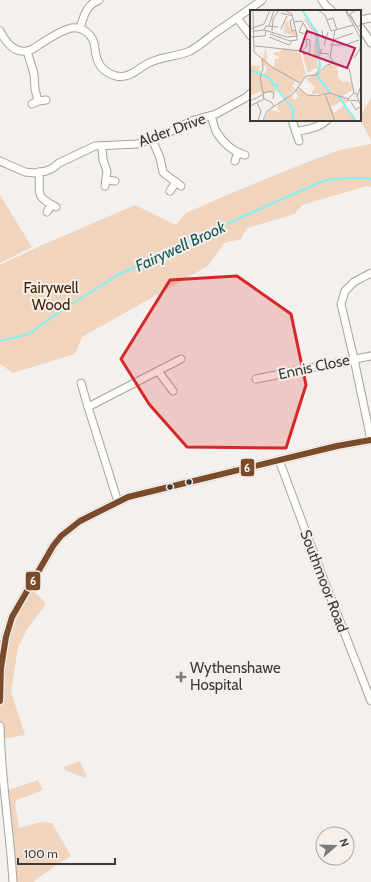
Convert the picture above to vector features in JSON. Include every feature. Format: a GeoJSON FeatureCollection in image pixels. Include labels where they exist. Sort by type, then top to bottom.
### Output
{"type":"FeatureCollection","features":[{"type":"Feature","properties":{"kind":"street"},"geometry":{"type":"LineString","coordinates":[[80,28],[86,10],[98,0]]}},
{"type":"Feature","properties":{"kind":"street"},"geometry":{"type":"LineString","coordinates":[[1,34],[14,48],[20,51],[27,51],[66,30],[80,28],[87,32],[92,38],[96,59],[102,68],[110,74],[122,76],[131,74],[145,64],[190,50],[262,0]]}},
{"type":"Feature","properties":{"kind":"street"},"geometry":{"type":"LineString","coordinates":[[322,0],[331,10]]}},
{"type":"Feature","properties":{"kind":"street"},"geometry":{"type":"LineString","coordinates":[[237,18],[250,35]]}},
{"type":"Feature","properties":{"kind":"street"},"geometry":{"type":"LineString","coordinates":[[361,20],[371,18]]}},
{"type":"Feature","properties":{"kind":"street"},"geometry":{"type":"LineString","coordinates":[[361,28],[370,39]]}},
{"type":"Feature","properties":{"kind":"street"},"geometry":{"type":"LineString","coordinates":[[27,51],[34,74],[35,103],[46,100]]}},
{"type":"Feature","properties":{"kind":"street","name":"Alder Drive"},"geometry":{"type":"LineString","coordinates":[[39,172],[50,169],[94,146],[137,144],[164,135],[193,120],[211,116],[244,99],[250,94]]}},
{"type":"Feature","properties":{"kind":"street"},"geometry":{"type":"LineString","coordinates":[[211,116],[215,129],[220,138],[226,145],[242,153],[235,161]]}},
{"type":"Feature","properties":{"kind":"street"},"geometry":{"type":"LineString","coordinates":[[292,121],[299,141]]}},
{"type":"Feature","properties":{"kind":"street"},"geometry":{"type":"LineString","coordinates":[[296,132],[319,126],[326,121]]}},
{"type":"Feature","properties":{"kind":"street"},"geometry":{"type":"LineString","coordinates":[[152,139],[159,156],[163,172],[178,184],[170,191]]}},
{"type":"Feature","properties":{"kind":"street"},"geometry":{"type":"LineString","coordinates":[[102,146],[103,160],[107,170],[106,183],[115,181]]}},
{"type":"Feature","properties":{"kind":"street"},"geometry":{"type":"LineString","coordinates":[[0,161],[25,172],[39,172],[40,196],[53,206],[47,212]]}},
{"type":"Feature","properties":{"kind":"street"},"geometry":{"type":"LineString","coordinates":[[0,701],[3,636],[12,617],[53,546],[61,536],[80,521],[128,498],[337,446],[371,440],[354,359],[340,304],[344,291],[354,282],[371,273]]}},
{"type":"Feature","properties":{"kind":"street","name":"Ennis Close"},"geometry":{"type":"LineString","coordinates":[[256,379],[371,356]]}},
{"type":"Feature","properties":{"kind":"street"},"geometry":{"type":"LineString","coordinates":[[88,407],[181,359]]}},
{"type":"Feature","properties":{"kind":"street"},"geometry":{"type":"LineString","coordinates":[[158,371],[173,391]]}},
{"type":"Feature","properties":{"kind":"street"},"geometry":{"type":"LineString","coordinates":[[81,382],[118,502]]}},
{"type":"Feature","properties":{"kind":"street","name":"Southmoor Road"},"geometry":{"type":"LineString","coordinates":[[279,460],[371,701]]}},
{"type":"Feature","properties":{"kind":"street"},"geometry":{"type":"LineString","coordinates":[[0,726],[13,882]]}},
{"type":"Feature","properties":{"kind":"highlighted area"},"geometry":{"type":"Polygon","coordinates":[[[237,276],[291,314],[306,385],[286,448],[187,447],[149,404],[121,359],[170,280],[237,276]]]}},
{"type":"Feature","properties":{"kind":"green space"},"geometry":{"type":"Polygon","coordinates":[[[371,98],[371,140],[361,121],[361,114],[371,98]]]}},
{"type":"Feature","properties":{"kind":"green space","name":"Fairywell Wood"},"geometry":{"type":"Polygon","coordinates":[[[371,144],[371,187],[367,186],[302,205],[295,214],[247,228],[241,239],[224,243],[208,266],[82,337],[75,354],[13,373],[0,364],[0,265],[135,205],[176,225],[186,213],[241,189],[340,150],[371,144]]]}},
{"type":"Feature","properties":{"kind":"green space"},"geometry":{"type":"Polygon","coordinates":[[[0,195],[32,247],[0,263],[0,195]]]}},
{"type":"Feature","properties":{"kind":"green space"},"geometry":{"type":"Polygon","coordinates":[[[33,590],[46,604],[28,628],[18,647],[11,692],[25,735],[0,739],[0,640],[10,638],[18,615],[33,590]]]}},
{"type":"Feature","properties":{"kind":"green space"},"geometry":{"type":"Polygon","coordinates":[[[80,761],[86,775],[85,778],[65,770],[64,767],[80,761]]]}},
{"type":"Feature","properties":{"kind":"green space"},"geometry":{"type":"Polygon","coordinates":[[[38,780],[43,790],[17,800],[15,804],[19,828],[41,822],[52,823],[71,856],[36,879],[34,882],[16,882],[8,790],[38,780]]]}},
{"type":"Feature","properties":{"kind":"waterway","name":"Fairywell Brook"},"geometry":{"type":"LineString","coordinates":[[0,341],[29,334],[59,312],[118,275],[325,180],[348,178],[371,179]]}},
{"type":"Feature","properties":{"kind":"transit line","name":"6"},"geometry":{"type":"LineString","coordinates":[[0,701],[1,668],[6,637],[12,617],[53,546],[61,536],[80,521],[128,497],[337,446],[371,440]]}},
{"type":"Feature","properties":{"kind":"place","name":"Wythenshawe Hospital"},"geometry":{"type":"Point","coordinates":[181,677]}}]}
